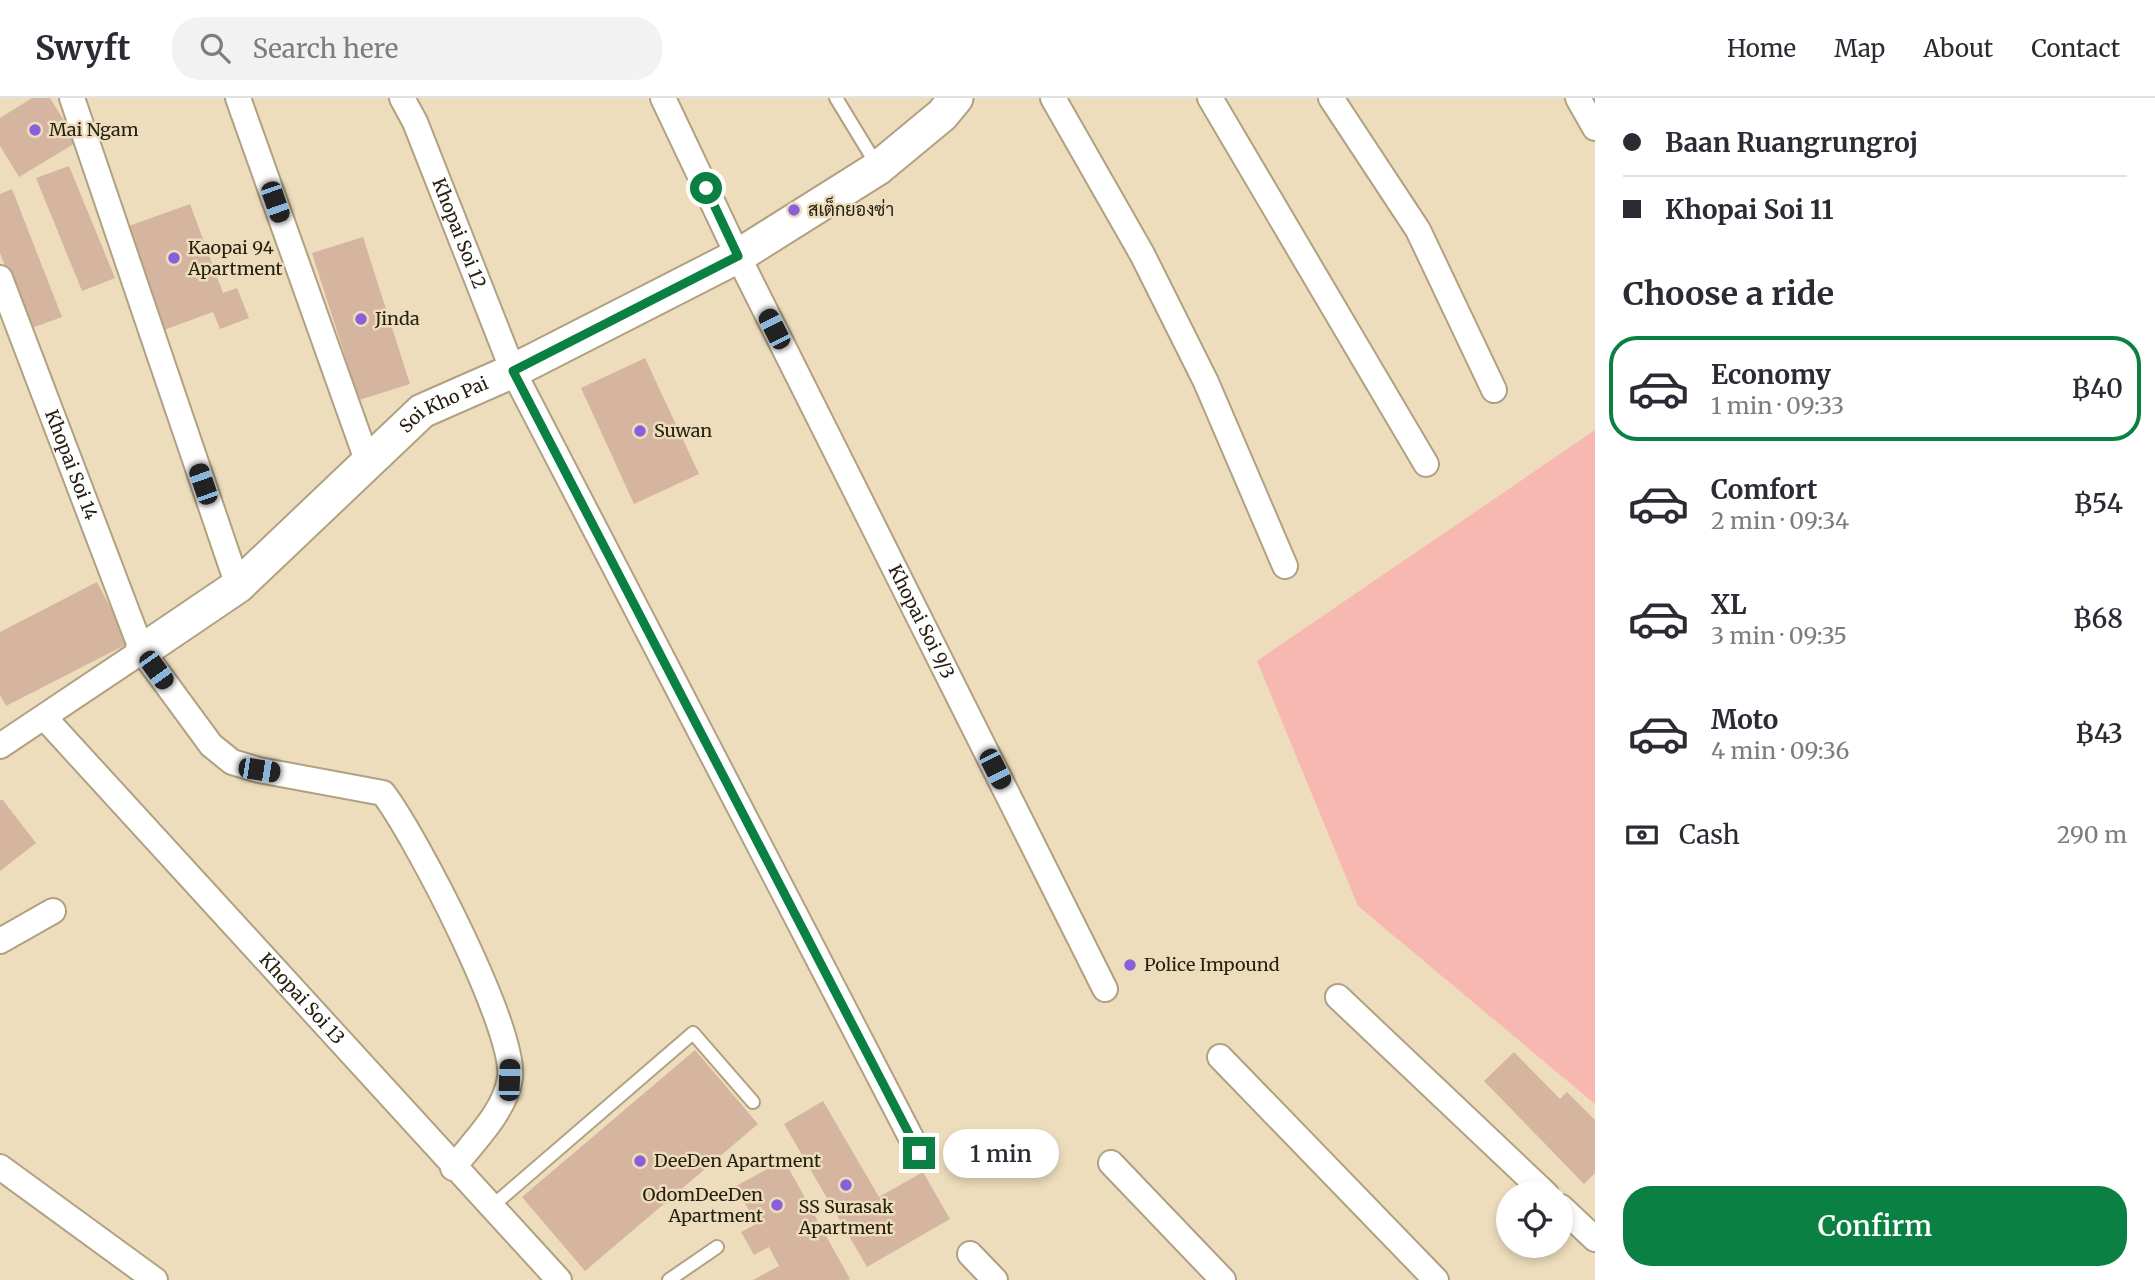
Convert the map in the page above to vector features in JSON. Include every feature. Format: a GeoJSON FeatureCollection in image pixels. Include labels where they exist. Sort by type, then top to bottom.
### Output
{"type":"FeatureCollection","features":[{"type":"Feature","properties":{"kind":"street"},"geometry":{"type":"LineString","coordinates":[[72,98],[237,586]]}},
{"type":"Feature","properties":{"kind":"street"},"geometry":{"type":"LineString","coordinates":[[238,98],[368,463]]}},
{"type":"Feature","properties":{"kind":"street","name":"Khopai Soi 12"},"geometry":{"type":"LineString","coordinates":[[402,98],[420,134],[513,371],[919,1153]]}},
{"type":"Feature","properties":{"kind":"street","name":"Khopai Soi 9/3"},"geometry":{"type":"LineString","coordinates":[[663,98],[738,256],[1105,989]]}},
{"type":"Feature","properties":{"kind":"street","name":"Soi Kho Pai"},"geometry":{"type":"LineString","coordinates":[[142,651],[237,586],[422,411],[513,371],[738,256],[878,167],[942,115],[956,98]]}},
{"type":"Feature","properties":{"kind":"street"},"geometry":{"type":"LineString","coordinates":[[1053,98],[1142,254],[1206,382],[1286,566]]}},
{"type":"Feature","properties":{"kind":"street"},"geometry":{"type":"LineString","coordinates":[[1210,98],[1426,464]]}},
{"type":"Feature","properties":{"kind":"street"},"geometry":{"type":"LineString","coordinates":[[1331,98],[1418,230],[1494,390]]}},
{"type":"Feature","properties":{"kind":"street"},"geometry":{"type":"LineString","coordinates":[[1578,98],[1595,128]]}},
{"type":"Feature","properties":{"kind":"street","name":"Khopai Soi 14"},"geometry":{"type":"LineString","coordinates":[[0,278],[142,651],[211,746],[232,762],[259,770],[383,793],[431,872],[488,996],[510,1060],[509,1080],[503,1101],[453,1168]]}},
{"type":"Feature","properties":{"kind":"street"},"geometry":{"type":"LineString","coordinates":[[0,746],[142,651]]}},
{"type":"Feature","properties":{"kind":"street","name":"Khopai Soi 13"},"geometry":{"type":"LineString","coordinates":[[44,717],[453,1168],[559,1280]]}},
{"type":"Feature","properties":{"kind":"street"},"geometry":{"type":"LineString","coordinates":[[0,942],[53,911]]}},
{"type":"Feature","properties":{"kind":"street"},"geometry":{"type":"LineString","coordinates":[[1338,997],[1532,1181]]}},
{"type":"Feature","properties":{"kind":"street"},"geometry":{"type":"LineString","coordinates":[[1220,1057],[1436,1280]]}},
{"type":"Feature","properties":{"kind":"street"},"geometry":{"type":"LineString","coordinates":[[1111,1163],[1223,1280]]}},
{"type":"Feature","properties":{"kind":"street"},"geometry":{"type":"LineString","coordinates":[[0,1167],[155,1280]]}},
{"type":"Feature","properties":{"kind":"street"},"geometry":{"type":"LineString","coordinates":[[1573,1218],[1595,1239]]}},
{"type":"Feature","properties":{"kind":"street"},"geometry":{"type":"LineString","coordinates":[[970,1254],[995,1280]]}},
{"type":"Feature","properties":{"kind":"lane"},"geometry":{"type":"LineString","coordinates":[[836,98],[878,167]]}},
{"type":"Feature","properties":{"kind":"lane"},"geometry":{"type":"LineString","coordinates":[[490,1208],[693,1033],[753,1102]]}},
{"type":"Feature","properties":{"kind":"lane"},"geometry":{"type":"LineString","coordinates":[[669,1280],[717,1247]]}},
{"type":"Feature","properties":{"kind":"shaded area"},"geometry":{"type":"Polygon","coordinates":[[[1595,430],[1595,1104],[1358,906],[1257,661],[1595,430]]]}},
{"type":"Feature","properties":{"kind":"building","name":"Mai Ngam"},"geometry":{"type":"Polygon","coordinates":[[[32,98],[50,98],[77,142],[19,177],[0,146],[0,118],[32,98]]]}},
{"type":"Feature","properties":{"kind":"building"},"geometry":{"type":"Polygon","coordinates":[[[69,166],[115,278],[82,291],[36,178],[69,166]]]}},
{"type":"Feature","properties":{"kind":"building"},"geometry":{"type":"Polygon","coordinates":[[[12,189],[62,317],[29,329],[0,253],[0,194],[12,189]]]}},
{"type":"Feature","properties":{"kind":"building","name":"Kaopai 94 Apartment"},"geometry":{"type":"Polygon","coordinates":[[[190,204],[223,293],[237,288],[249,318],[220,329],[213,312],[164,330],[126,227],[190,204]]]}},
{"type":"Feature","properties":{"kind":"building","name":"Jinda"},"geometry":{"type":"Polygon","coordinates":[[[363,237],[410,384],[359,400],[312,253],[363,237]]]}},
{"type":"Feature","properties":{"kind":"building","name":"Suwan"},"geometry":{"type":"Polygon","coordinates":[[[645,358],[699,474],[634,504],[581,388],[645,358]]]}},
{"type":"Feature","properties":{"kind":"building"},"geometry":{"type":"Polygon","coordinates":[[[97,582],[129,643],[6,706],[0,695],[0,632],[97,582]]]}},
{"type":"Feature","properties":{"kind":"building"},"geometry":{"type":"Polygon","coordinates":[[[2,799],[36,843],[0,871],[0,801],[2,799]]]}},
{"type":"Feature","properties":{"kind":"building","name":"DeeDen Apartment"},"geometry":{"type":"Polygon","coordinates":[[[695,1050],[758,1124],[585,1271],[522,1197],[695,1050]]]}},
{"type":"Feature","properties":{"kind":"building"},"geometry":{"type":"Polygon","coordinates":[[[1514,1052],[1560,1099],[1567,1092],[1595,1120],[1595,1173],[1584,1184],[1484,1081],[1514,1052]]]}},
{"type":"Feature","properties":{"kind":"building","name":"SS Surasak Apartment"},"geometry":{"type":"Polygon","coordinates":[[[823,1101],[879,1197],[923,1172],[950,1219],[867,1267],[784,1124],[823,1101]]]}},
{"type":"Feature","properties":{"kind":"building","name":"OdomDeeDen Apartment"},"geometry":{"type":"Polygon","coordinates":[[[784,1160],[850,1279],[753,1280],[779,1266],[769,1247],[754,1255],[741,1232],[756,1224],[736,1186],[784,1160]]]}},
{"type":"Feature","properties":{"kind":"place","name":"Mai Ngam"},"geometry":{"type":"Point","coordinates":[35,130]}},
{"type":"Feature","properties":{"kind":"place","name":"สเต็กยองซ่า"},"geometry":{"type":"Point","coordinates":[794,210]}},
{"type":"Feature","properties":{"kind":"place","name":"Kaopai 94 Apartment"},"geometry":{"type":"Point","coordinates":[174,258]}},
{"type":"Feature","properties":{"kind":"place","name":"Jinda"},"geometry":{"type":"Point","coordinates":[361,319]}},
{"type":"Feature","properties":{"kind":"place","name":"Suwan"},"geometry":{"type":"Point","coordinates":[640,431]}},
{"type":"Feature","properties":{"kind":"place","name":"Police Impound"},"geometry":{"type":"Point","coordinates":[1130,965]}},
{"type":"Feature","properties":{"kind":"place","name":"DeeDen Apartment"},"geometry":{"type":"Point","coordinates":[640,1161]}},
{"type":"Feature","properties":{"kind":"place","name":"SS Surasak Apartment"},"geometry":{"type":"Point","coordinates":[846,1185]}},
{"type":"Feature","properties":{"kind":"place","name":"OdomDeeDen Apartment"},"geometry":{"type":"Point","coordinates":[777,1205]}},
{"type":"Feature","properties":{"kind":"route"},"geometry":{"type":"LineString","coordinates":[[706,188],[738,256],[513,371],[919,1153]]}}]}
